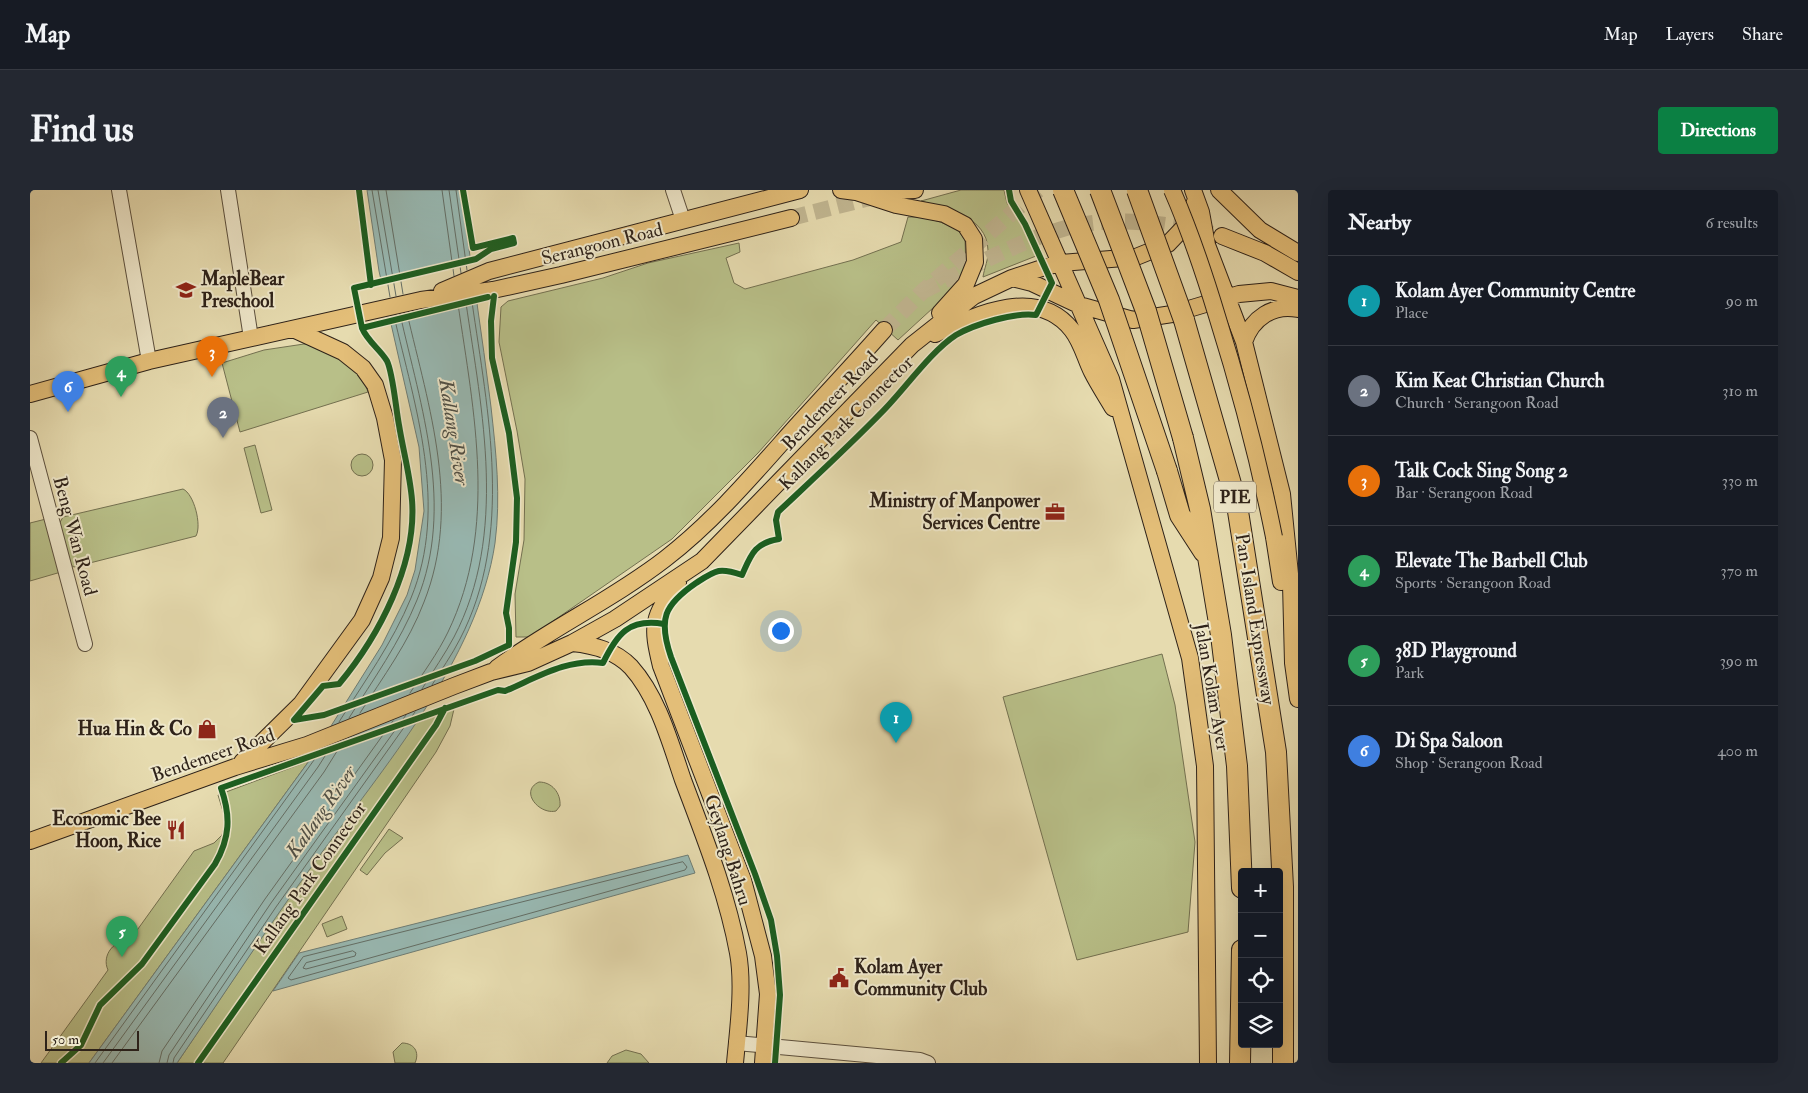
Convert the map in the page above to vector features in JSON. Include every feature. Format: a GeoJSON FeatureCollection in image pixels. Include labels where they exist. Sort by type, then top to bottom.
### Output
{"type":"FeatureCollection","features":[{"type":"Feature","properties":{"kind":"highway"},"geometry":{"type":"LineString","coordinates":[[1062,190],[1109,300],[1142,393],[1180,515],[1209,560]]}},
{"type":"Feature","properties":{"kind":"highway","name":"Pan-Island Expressway"},"geometry":{"type":"LineString","coordinates":[[1100,190],[1146,311],[1183,438],[1209,560],[1237,766],[1241,868]]}},
{"type":"Feature","properties":{"kind":"highway","name":"Pan-Island Expressway"},"geometry":{"type":"LineString","coordinates":[[1137,190],[1184,320],[1237,505],[1266,678],[1276,752],[1284,887],[1283,1063]]}},
{"type":"Feature","properties":{"kind":"highway"},"geometry":{"type":"LineString","coordinates":[[1284,887],[1295,906],[1298,919]]}},
{"type":"Feature","properties":{"kind":"highway"},"geometry":{"type":"LineString","coordinates":[[1240,1063],[1242,958]]}},
{"type":"Feature","properties":{"kind":"main road","name":"Serangoon Road"},"geometry":{"type":"LineString","coordinates":[[421,300],[489,270],[800,190]]}},
{"type":"Feature","properties":{"kind":"main road"},"geometry":{"type":"LineString","coordinates":[[848,191],[915,190]]}},
{"type":"Feature","properties":{"kind":"main road","name":"Jalan Kolam Ayer"},"geometry":{"type":"LineString","coordinates":[[1028,190],[1106,364],[1190,658],[1205,766],[1208,1063]]}},
{"type":"Feature","properties":{"kind":"main road"},"geometry":{"type":"LineString","coordinates":[[1172,190],[1204,274],[1238,384],[1263,480],[1274,537],[1298,699]]}},
{"type":"Feature","properties":{"kind":"main road"},"geometry":{"type":"LineString","coordinates":[[1219,190],[1260,230],[1298,253]]}},
{"type":"Feature","properties":{"kind":"main road"},"geometry":{"type":"LineString","coordinates":[[848,191],[896,205],[930,210],[955,218],[965,225],[974,239],[975,262],[966,284],[912,345]]}},
{"type":"Feature","properties":{"kind":"main road"},"geometry":{"type":"LineString","coordinates":[[1194,196],[1200,212],[1207,246],[1244,342],[1282,494],[1291,584],[1293,664]]}},
{"type":"Feature","properties":{"kind":"main road","name":"Bendemeer Road"},"geometry":{"type":"LineString","coordinates":[[30,841],[235,767],[307,745],[491,672],[528,663],[572,643],[615,619],[702,561],[912,345],[974,296],[1012,278],[1061,263],[1136,257],[1168,244],[1186,225],[1194,196]]}},
{"type":"Feature","properties":{"kind":"main road","name":"Serangoon Road"},"geometry":{"type":"LineString","coordinates":[[30,394],[149,361],[421,300],[493,290],[561,275],[790,218]]}},
{"type":"Feature","properties":{"kind":"main road"},"geometry":{"type":"LineString","coordinates":[[1222,236],[1265,253],[1298,272]]}},
{"type":"Feature","properties":{"kind":"main road"},"geometry":{"type":"LineString","coordinates":[[1012,278],[1032,282],[1079,305],[1133,320],[1172,314],[1226,297],[1271,291],[1298,298]]}},
{"type":"Feature","properties":{"kind":"main road"},"geometry":{"type":"LineString","coordinates":[[912,345],[976,315],[1011,307],[1040,308],[1062,319],[1072,329],[1080,341],[1092,373],[1127,435]]}},
{"type":"Feature","properties":{"kind":"main road"},"geometry":{"type":"LineString","coordinates":[[1244,342],[1248,331],[1256,320],[1285,307],[1298,309]]}},
{"type":"Feature","properties":{"kind":"main road"},"geometry":{"type":"LineString","coordinates":[[235,767],[258,749],[301,704],[343,647],[372,601],[388,556],[391,538],[393,460],[385,418],[374,385],[363,368],[343,352],[293,329]]}},
{"type":"Feature","properties":{"kind":"main road","name":"Bendemeer Road"},"geometry":{"type":"LineString","coordinates":[[491,672],[523,648],[624,588],[665,559],[695,534],[746,483],[884,330]]}},
{"type":"Feature","properties":{"kind":"main road","name":"Geylang Bahru"},"geometry":{"type":"LineString","coordinates":[[685,574],[660,607],[655,623],[655,638],[661,666],[743,880],[758,937],[768,994],[763,1063]]}},
{"type":"Feature","properties":{"kind":"main road","name":"Geylang Bahru"},"geometry":{"type":"LineString","coordinates":[[572,643],[590,645],[609,651],[630,667],[652,699],[665,731],[707,842],[727,905],[735,938],[738,955],[734,1063]]}},
{"type":"Feature","properties":{"kind":"street"},"geometry":{"type":"LineString","coordinates":[[119,190],[149,361]]}},
{"type":"Feature","properties":{"kind":"street"},"geometry":{"type":"LineString","coordinates":[[228,190],[251,338]]}},
{"type":"Feature","properties":{"kind":"street"},"geometry":{"type":"LineString","coordinates":[[673,190],[683,220]]}},
{"type":"Feature","properties":{"kind":"street","name":"Beng Wan Road"},"geometry":{"type":"LineString","coordinates":[[30,438],[85,644]]}},
{"type":"Feature","properties":{"kind":"street"},"geometry":{"type":"LineString","coordinates":[[736,1043],[920,1060],[928,1063]]}},
{"type":"Feature","properties":{"kind":"green space"},"geometry":{"type":"Polygon","coordinates":[[[961,190],[1004,190],[1007,203],[1022,225],[1036,256],[983,277],[988,250],[986,238],[981,229],[964,216],[921,201],[961,190]]]}},
{"type":"Feature","properties":{"kind":"green space"},"geometry":{"type":"Polygon","coordinates":[[[908,217],[924,217],[956,227],[965,240],[966,269],[958,285],[898,340],[876,320],[758,453],[672,539],[530,637],[516,637],[515,594],[524,540],[525,479],[499,342],[501,307],[508,301],[603,278],[648,263],[739,243],[740,252],[726,258],[734,283],[745,289],[853,260],[901,242],[908,217]]]}},
{"type":"Feature","properties":{"kind":"green space"},"geometry":{"type":"Polygon","coordinates":[[[304,344],[324,344],[362,376],[368,392],[240,432],[222,363],[264,350],[304,344]]]}},
{"type":"Feature","properties":{"kind":"green space"},"geometry":{"type":"Polygon","coordinates":[[[255,445],[272,510],[261,513],[244,448],[255,445]]]}},
{"type":"Feature","properties":{"kind":"green space"},"geometry":{"type":"Polygon","coordinates":[[[358,454],[366,454],[373,461],[373,469],[366,476],[358,476],[351,469],[351,461],[358,454]]]}},
{"type":"Feature","properties":{"kind":"green space"},"geometry":{"type":"Polygon","coordinates":[[[183,489],[191,497],[196,510],[198,531],[196,536],[74,567],[65,562],[58,526],[63,517],[183,489]]]}},
{"type":"Feature","properties":{"kind":"green space"},"geometry":{"type":"Polygon","coordinates":[[[46,519],[61,572],[30,581],[30,523],[46,519]]]}},
{"type":"Feature","properties":{"kind":"green space"},"geometry":{"type":"Polygon","coordinates":[[[1162,654],[1175,705],[1195,842],[1188,932],[1077,960],[1003,697],[1162,654]]]}},
{"type":"Feature","properties":{"kind":"green space"},"geometry":{"type":"Polygon","coordinates":[[[454,709],[450,726],[436,752],[223,1063],[177,1063],[280,910],[414,724],[454,709]]]}},
{"type":"Feature","properties":{"kind":"green space"},"geometry":{"type":"Polygon","coordinates":[[[309,761],[89,1063],[41,1063],[108,970],[106,959],[111,949],[119,942],[130,940],[194,851],[214,843],[222,835],[226,821],[218,795],[309,761]]]}},
{"type":"Feature","properties":{"kind":"green space"},"geometry":{"type":"Polygon","coordinates":[[[539,782],[544,782],[555,789],[560,801],[560,806],[556,811],[550,811],[538,806],[531,796],[533,786],[539,782]]]}},
{"type":"Feature","properties":{"kind":"green space"},"geometry":{"type":"Polygon","coordinates":[[[389,829],[403,838],[385,853],[367,875],[360,870],[389,829]]]}},
{"type":"Feature","properties":{"kind":"green space"},"geometry":{"type":"Polygon","coordinates":[[[342,916],[347,929],[327,937],[322,924],[342,916]]]}},
{"type":"Feature","properties":{"kind":"green space"},"geometry":{"type":"Polygon","coordinates":[[[402,1043],[413,1046],[415,1049],[417,1055],[415,1063],[395,1063],[393,1052],[402,1043]]]}},
{"type":"Feature","properties":{"kind":"green space"},"geometry":{"type":"Polygon","coordinates":[[[626,1050],[641,1054],[649,1063],[607,1063],[612,1056],[626,1050]]]}},
{"type":"Feature","properties":{"kind":"water","name":"Kallang River"},"geometry":{"type":"Polygon","coordinates":[[[367,190],[460,190],[495,441],[497,526],[485,586],[469,629],[424,711],[397,751],[297,887],[177,1063],[89,1063],[309,761],[382,645],[407,595],[415,570],[424,511],[419,447],[379,271],[367,190]]]}},
{"type":"Feature","properties":{"kind":"water"},"geometry":{"type":"Polygon","coordinates":[[[688,855],[695,873],[273,991],[299,953],[688,855]]]}},
{"type":"Feature","properties":{"kind":"pier"},"geometry":{"type":"Polygon","coordinates":[[[473,257],[479,302],[388,325],[378,279],[473,257]]]}},
{"type":"Feature","properties":{"kind":"tunnel"},"geometry":{"type":"LineString","coordinates":[[884,330],[923,291],[1038,190]]}},
{"type":"Feature","properties":{"kind":"tunnel"},"geometry":{"type":"LineString","coordinates":[[791,218],[881,195]]}},
{"type":"Feature","properties":{"kind":"tunnel"},"geometry":{"type":"LineString","coordinates":[[923,291],[993,256],[1029,241],[1066,228],[1085,224],[1125,221],[1184,228],[1222,236]]}},
{"type":"Feature","properties":{"kind":"cycle path"},"geometry":{"type":"LineString","coordinates":[[359,190],[371,285]]}},
{"type":"Feature","properties":{"kind":"cycle path"},"geometry":{"type":"LineString","coordinates":[[362,328],[354,288],[476,259],[491,249],[514,243],[513,238],[473,248],[463,190]]}},
{"type":"Feature","properties":{"kind":"cycle path","name":"Kallang Park Connector"},"geometry":{"type":"LineString","coordinates":[[775,1063],[780,995],[777,956],[771,920],[671,657],[665,632],[667,614],[677,598],[708,575],[718,571],[728,571],[742,575],[754,551],[764,543],[779,539],[776,520],[778,512],[869,425],[927,361],[947,342],[956,335],[984,323],[1017,315],[1036,315],[1052,283],[1025,224],[1011,201],[1009,190]]}},
{"type":"Feature","properties":{"kind":"cycle path"},"geometry":{"type":"LineString","coordinates":[[488,297],[362,328],[387,361],[391,374],[412,500],[412,524],[408,549],[402,574],[392,598],[368,644],[339,684],[323,686],[294,720],[324,715],[475,661],[509,645],[509,628],[506,613],[516,542],[517,498],[509,433],[492,358],[491,321],[494,296]]}},
{"type":"Feature","properties":{"kind":"cycle path"},"geometry":{"type":"LineString","coordinates":[[61,1063],[81,1045],[100,1005],[142,964],[215,864],[224,845],[227,827],[226,808],[221,788],[498,690],[505,691],[552,670],[577,663],[603,663],[619,636],[626,630],[642,623],[664,624]]}},
{"type":"Feature","properties":{"kind":"cycle path","name":"Kallang Park Connector"},"geometry":{"type":"LineString","coordinates":[[198,1063],[436,725],[445,708]]}},
{"type":"Feature","properties":{"kind":"place","name":"MapleBear Preschool"},"geometry":{"type":"Point","coordinates":[186,290]}},
{"type":"Feature","properties":{"kind":"place","name":"Talk Cock Sing Song 2"},"geometry":{"type":"Point","coordinates":[212,377]}},
{"type":"Feature","properties":{"kind":"place","name":"Elevate The Barbell Club"},"geometry":{"type":"Point","coordinates":[121,397]}},
{"type":"Feature","properties":{"kind":"place","name":"Di Spa Saloon"},"geometry":{"type":"Point","coordinates":[68,412]}},
{"type":"Feature","properties":{"kind":"place","name":"Kim Keat Christian Church"},"geometry":{"type":"Point","coordinates":[223,438]}},
{"type":"Feature","properties":{"kind":"place","name":"Ministry of Manpower Services Centre"},"geometry":{"type":"Point","coordinates":[1055,512]}},
{"type":"Feature","properties":{"kind":"place","name":"Hua Hin & Co"},"geometry":{"type":"Point","coordinates":[207,729]}},
{"type":"Feature","properties":{"kind":"place","name":"Kolam Ayer Community Centre"},"geometry":{"type":"Point","coordinates":[896,743]}},
{"type":"Feature","properties":{"kind":"place","name":"Economic Bee Hoon, Rice"},"geometry":{"type":"Point","coordinates":[176,830]}},
{"type":"Feature","properties":{"kind":"place","name":"38D Playground"},"geometry":{"type":"Point","coordinates":[122,957]}},
{"type":"Feature","properties":{"kind":"place","name":"Kolam Ayer Community Club"},"geometry":{"type":"Point","coordinates":[839,978]}}]}
